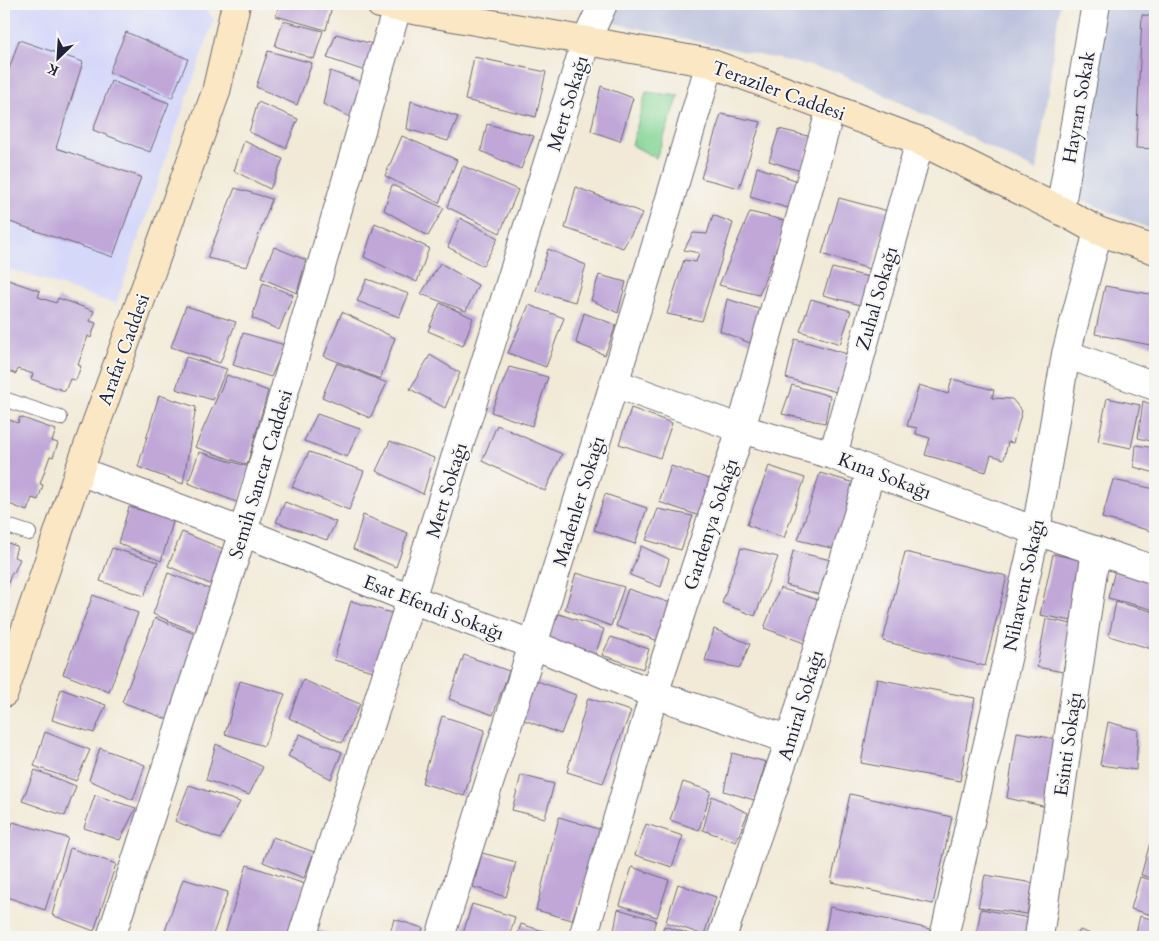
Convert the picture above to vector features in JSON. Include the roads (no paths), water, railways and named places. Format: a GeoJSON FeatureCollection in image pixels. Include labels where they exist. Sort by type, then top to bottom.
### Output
{"type":"FeatureCollection","features":[{"type":"Feature","properties":{"kind":"main road","name":"Arafat Caddesi"},"geometry":{"type":"LineString","coordinates":[[4,693],[80,471],[216,92],[236,4]]}},
{"type":"Feature","properties":{"kind":"main road","name":"Teraziler Caddesi"},"geometry":{"type":"LineString","coordinates":[[388,6],[710,63],[920,141],[1060,210],[1098,231],[1155,250]]}},
{"type":"Feature","properties":{"kind":"street","name":"Mert Sokağı"},"geometry":{"type":"LineString","coordinates":[[302,937],[411,599],[586,41],[603,4]]}},
{"type":"Feature","properties":{"kind":"street","name":"Hayran Sokak"},"geometry":{"type":"LineString","coordinates":[[1060,210],[1096,4]]}},
{"type":"Feature","properties":{"kind":"street","name":"Semih Sancar Caddesi"},"geometry":{"type":"LineString","coordinates":[[111,937],[243,532],[388,6]]}},
{"type":"Feature","properties":{"kind":"street","name":"Madenler Sokağı"},"geometry":{"type":"LineString","coordinates":[[440,937],[534,645],[680,168],[710,63]]}},
{"type":"Feature","properties":{"kind":"street","name":"Gardenya Sokağı"},"geometry":{"type":"LineString","coordinates":[[583,937],[654,694],[741,429],[831,108]]}},
{"type":"Feature","properties":{"kind":"street","name":"Zuhal Sokağı"},"geometry":{"type":"LineString","coordinates":[[833,455],[920,141]]}},
{"type":"Feature","properties":{"kind":"street","name":"Nihavent Sokağı"},"geometry":{"type":"LineString","coordinates":[[944,937],[1036,531],[1066,354],[1098,231]]}},
{"type":"Feature","properties":{"kind":"street"},"geometry":{"type":"LineString","coordinates":[[1066,354],[1155,386]]}},
{"type":"Feature","properties":{"kind":"street","name":"Kına Sokağı"},"geometry":{"type":"LineString","coordinates":[[614,383],[741,429],[833,455],[871,471],[1036,531],[1155,570]]}},
{"type":"Feature","properties":{"kind":"street","name":"Esat Efendi Sokağı"},"geometry":{"type":"LineString","coordinates":[[80,471],[534,645],[654,694],[790,740]]}},
{"type":"Feature","properties":{"kind":"street","name":"Amiral Sokağı"},"geometry":{"type":"LineString","coordinates":[[722,937],[790,740],[871,471]]}},
{"type":"Feature","properties":{"kind":"street","name":"Esinti Sokağı"},"geometry":{"type":"LineString","coordinates":[[1039,937],[1096,550]]}},
{"type":"Feature","properties":{"kind":"lane"},"geometry":{"type":"LineString","coordinates":[[4,399],[60,418]]}},
{"type":"Feature","properties":{"kind":"lane"},"geometry":{"type":"LineString","coordinates":[[4,525],[28,534]]}}]}
